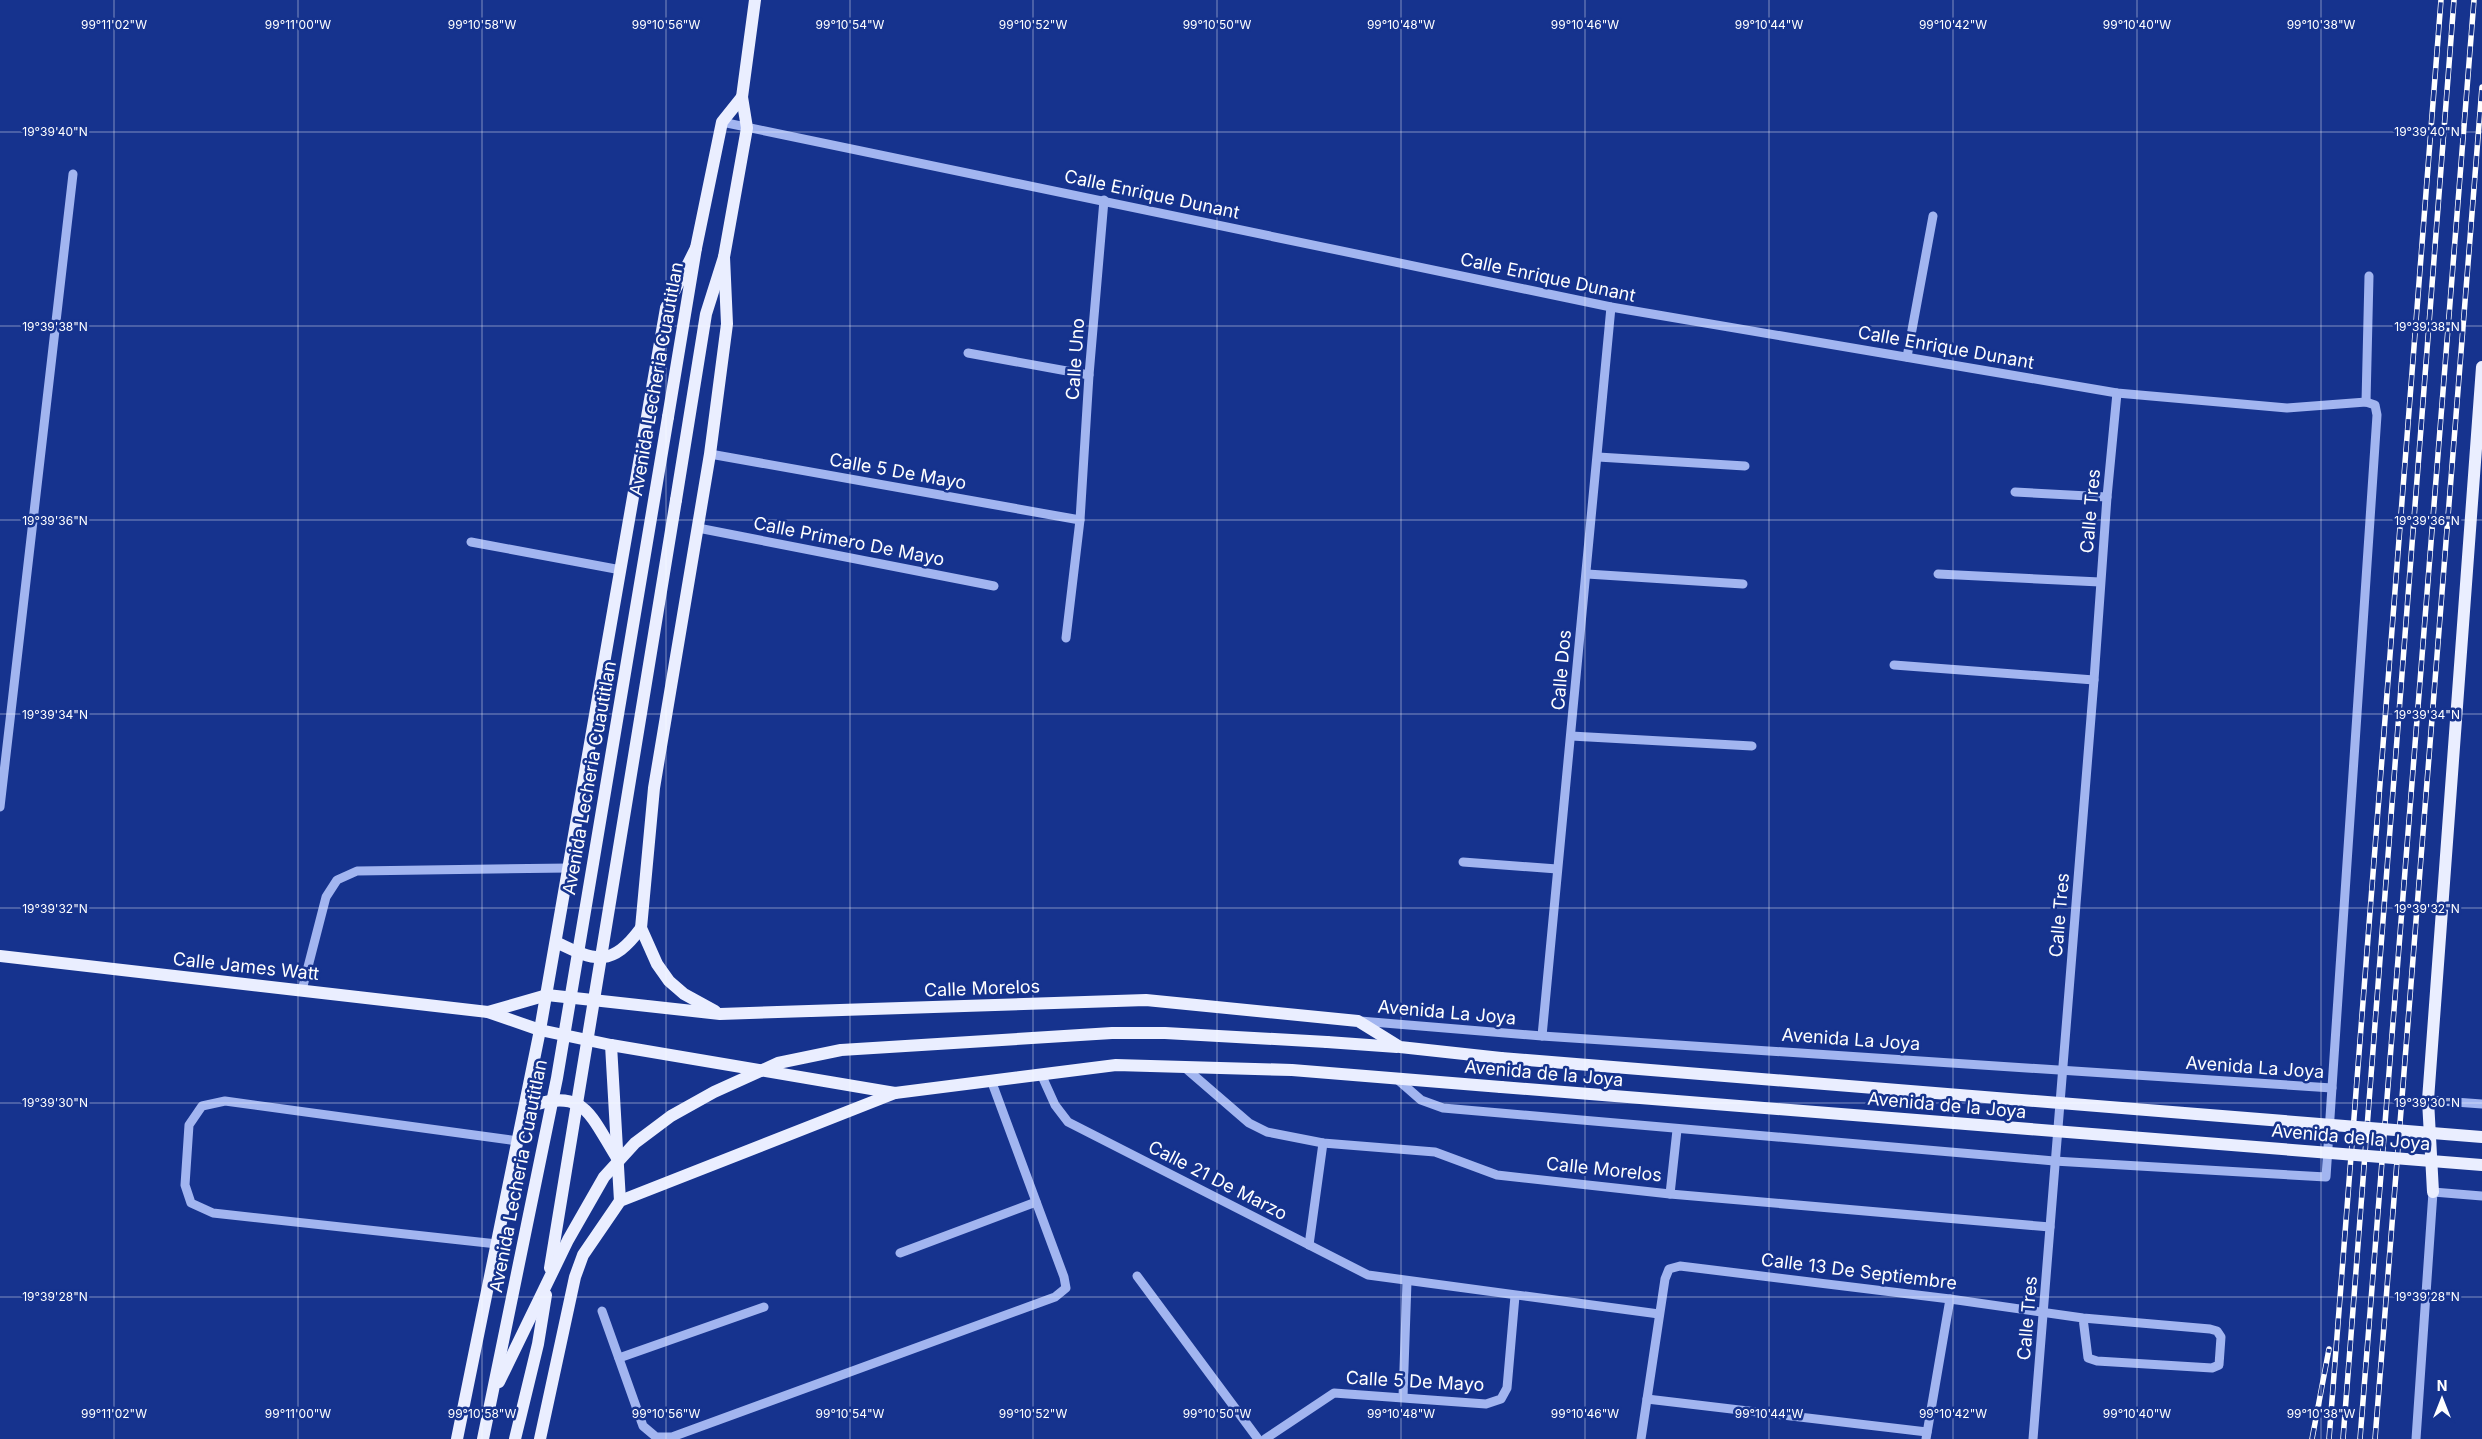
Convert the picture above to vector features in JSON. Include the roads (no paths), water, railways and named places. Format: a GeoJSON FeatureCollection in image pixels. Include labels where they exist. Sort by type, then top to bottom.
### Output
{"type":"FeatureCollection","features":[{"type":"Feature","properties":{"kind":"main road"},"geometry":{"type":"LineString","coordinates":[[515,1439],[538,1344],[706,314],[724,257],[747,128],[742,97],[754,0]]}},
{"type":"Feature","properties":{"kind":"main road"},"geometry":{"type":"LineString","coordinates":[[722,122],[742,97]]}},
{"type":"Feature","properties":{"kind":"main road","name":"Avenida Lecheria Cuautitlan"},"geometry":{"type":"LineString","coordinates":[[483,1439],[556,1078],[696,248],[722,122]]}},
{"type":"Feature","properties":{"kind":"main road"},"geometry":{"type":"LineString","coordinates":[[457,1439],[547,995],[666,308],[696,248]]}},
{"type":"Feature","properties":{"kind":"main road"},"geometry":{"type":"LineString","coordinates":[[720,1014],[684,994],[669,981],[657,964],[641,928],[654,788],[710,454],[727,324],[724,257]]}},
{"type":"Feature","properties":{"kind":"main road"},"geometry":{"type":"LineString","coordinates":[[2433,1192],[2428,1100],[2482,367]]}},
{"type":"Feature","properties":{"kind":"main road"},"geometry":{"type":"LineString","coordinates":[[556,942],[578,953],[606,957],[619,953],[641,928]]}},
{"type":"Feature","properties":{"kind":"main road","name":"Calle James Watt"},"geometry":{"type":"LineString","coordinates":[[0,956],[488,1012],[540,1030]]}},
{"type":"Feature","properties":{"kind":"main road","name":"Calle James Watt"},"geometry":{"type":"LineString","coordinates":[[488,1012],[547,995]]}},
{"type":"Feature","properties":{"kind":"main road","name":"Calle Morelos"},"geometry":{"type":"LineString","coordinates":[[547,995],[720,1014],[1146,1000],[1358,1021],[1406,1047]]}},
{"type":"Feature","properties":{"kind":"main road"},"geometry":{"type":"LineString","coordinates":[[540,1030],[611,1045],[895,1093]]}},
{"type":"Feature","properties":{"kind":"main road","name":"Avenida de la Joya"},"geometry":{"type":"LineString","coordinates":[[491,1399],[568,1240],[604,1178],[635,1143],[671,1116],[714,1092],[778,1063],[842,1050],[1112,1033],[1165,1033],[1406,1047],[1501,1058],[2482,1137]]}},
{"type":"Feature","properties":{"kind":"main road"},"geometry":{"type":"LineString","coordinates":[[611,1045],[620,1201]]}},
{"type":"Feature","properties":{"kind":"main road"},"geometry":{"type":"LineString","coordinates":[[540,1439],[583,1255],[620,1201],[895,1093],[1116,1065],[1292,1070],[1404,1079]]}},
{"type":"Feature","properties":{"kind":"main road","name":"Avenida de la Joya"},"geometry":{"type":"LineString","coordinates":[[1404,1079],[2482,1165]]}},
{"type":"Feature","properties":{"kind":"main road"},"geometry":{"type":"LineString","coordinates":[[525,1108],[557,1099],[571,1100],[582,1106],[593,1118],[619,1160]]}},
{"type":"Feature","properties":{"kind":"street","name":"Calle Enrique Dunant"},"geometry":{"type":"LineString","coordinates":[[722,122],[1611,307],[2117,393],[2287,408],[2370,403]]}},
{"type":"Feature","properties":{"kind":"street"},"geometry":{"type":"LineString","coordinates":[[0,807],[73,174]]}},
{"type":"Feature","properties":{"kind":"street","name":"Calle Uno"},"geometry":{"type":"LineString","coordinates":[[1066,638],[1080,520],[1089,375],[1104,200]]}},
{"type":"Feature","properties":{"kind":"street"},"geometry":{"type":"LineString","coordinates":[[1907,357],[1933,216]]}},
{"type":"Feature","properties":{"kind":"street"},"geometry":{"type":"LineString","coordinates":[[2332,1088],[2377,415],[2370,403],[2369,276]]}},
{"type":"Feature","properties":{"kind":"street","name":"Calle Dos"},"geometry":{"type":"LineString","coordinates":[[1542,1036],[1611,307]]}},
{"type":"Feature","properties":{"kind":"street"},"geometry":{"type":"LineString","coordinates":[[968,353],[1089,375]]}},
{"type":"Feature","properties":{"kind":"street","name":"Calle Tres"},"geometry":{"type":"LineString","coordinates":[[2033,1439],[2054,1161],[2064,1070],[2106,497],[2117,393]]}},
{"type":"Feature","properties":{"kind":"street","name":"Calle 5 De Mayo"},"geometry":{"type":"LineString","coordinates":[[710,454],[1080,520]]}},
{"type":"Feature","properties":{"kind":"street"},"geometry":{"type":"LineString","coordinates":[[1598,457],[1745,466]]}},
{"type":"Feature","properties":{"kind":"street"},"geometry":{"type":"LineString","coordinates":[[2014,492],[2106,497]]}},
{"type":"Feature","properties":{"kind":"street","name":"Calle Primero De Mayo"},"geometry":{"type":"LineString","coordinates":[[698,528],[994,586]]}},
{"type":"Feature","properties":{"kind":"street"},"geometry":{"type":"LineString","coordinates":[[472,542],[621,570]]}},
{"type":"Feature","properties":{"kind":"street"},"geometry":{"type":"LineString","coordinates":[[1586,574],[1743,584]]}},
{"type":"Feature","properties":{"kind":"street"},"geometry":{"type":"LineString","coordinates":[[1938,574],[2100,582]]}},
{"type":"Feature","properties":{"kind":"street"},"geometry":{"type":"LineString","coordinates":[[1894,665],[2094,680]]}},
{"type":"Feature","properties":{"kind":"street"},"geometry":{"type":"LineString","coordinates":[[1571,736],[1752,746]]}},
{"type":"Feature","properties":{"kind":"street"},"geometry":{"type":"LineString","coordinates":[[1463,862],[1557,869]]}},
{"type":"Feature","properties":{"kind":"street"},"geometry":{"type":"LineString","coordinates":[[302,990],[326,896],[337,880],[357,871],[569,868]]}},
{"type":"Feature","properties":{"kind":"street","name":"Avenida La Joya"},"geometry":{"type":"LineString","coordinates":[[1358,1021],[1542,1036],[2332,1088],[2326,1178],[2054,1161],[1677,1130],[1443,1108],[1421,1100],[1404,1079]]}},
{"type":"Feature","properties":{"kind":"street","name":"Calle Morelos"},"geometry":{"type":"LineString","coordinates":[[1183,1066],[1249,1123],[1268,1132],[1323,1143],[1435,1152],[1497,1175],[1670,1194],[2050,1227]]}},
{"type":"Feature","properties":{"kind":"street","name":"Calle 21 De Marzo"},"geometry":{"type":"LineString","coordinates":[[1041,1074],[1055,1105],[1068,1122],[1368,1275],[1659,1314]]}},
{"type":"Feature","properties":{"kind":"street"},"geometry":{"type":"LineString","coordinates":[[602,1311],[643,1426],[656,1437],[672,1437],[1055,1297],[1066,1288],[1064,1277],[991,1080]]}},
{"type":"Feature","properties":{"kind":"street"},"geometry":{"type":"LineString","coordinates":[[2428,1100],[2482,1104]]}},
{"type":"Feature","properties":{"kind":"street"},"geometry":{"type":"LineString","coordinates":[[497,1244],[213,1214],[191,1203],[185,1186],[190,1125],[202,1106],[225,1101],[518,1142]]}},
{"type":"Feature","properties":{"kind":"street"},"geometry":{"type":"LineString","coordinates":[[1670,1194],[1677,1130]]}},
{"type":"Feature","properties":{"kind":"street"},"geometry":{"type":"LineString","coordinates":[[1308,1244],[1323,1143]]}},
{"type":"Feature","properties":{"kind":"street"},"geometry":{"type":"LineString","coordinates":[[2416,1439],[2433,1192],[2482,1196]]}},
{"type":"Feature","properties":{"kind":"street"},"geometry":{"type":"LineString","coordinates":[[900,1253],[1036,1202]]}},
{"type":"Feature","properties":{"kind":"street","name":"Calle 13 De Septiembre"},"geometry":{"type":"LineString","coordinates":[[1659,1314],[1665,1279],[1669,1269],[1680,1266],[1950,1299],[2083,1318],[2217,1331],[2221,1338],[2219,1365],[2212,1368],[2097,1361],[2088,1358],[2083,1318]]}},
{"type":"Feature","properties":{"kind":"street"},"geometry":{"type":"LineString","coordinates":[[1137,1276],[1258,1439]]}},
{"type":"Feature","properties":{"kind":"street"},"geometry":{"type":"LineString","coordinates":[[1403,1397],[1407,1280]]}},
{"type":"Feature","properties":{"kind":"street","name":"Calle 5 De Mayo"},"geometry":{"type":"LineString","coordinates":[[1266,1439],[1334,1393],[1486,1404],[1501,1399],[1507,1388],[1515,1296]]}},
{"type":"Feature","properties":{"kind":"street"},"geometry":{"type":"LineString","coordinates":[[1647,1399],[1926,1435],[1950,1299]]}},
{"type":"Feature","properties":{"kind":"street"},"geometry":{"type":"LineString","coordinates":[[619,1358],[764,1307]]}},
{"type":"Feature","properties":{"kind":"street"},"geometry":{"type":"LineString","coordinates":[[1641,1439],[1659,1314]]}},
{"type":"Feature","properties":{"kind":"railway"},"geometry":{"type":"LineString","coordinates":[[2329,1439],[2441,0]]}},
{"type":"Feature","properties":{"kind":"railway"},"geometry":{"type":"LineString","coordinates":[[2343,1439],[2454,0]]}},
{"type":"Feature","properties":{"kind":"railway"},"geometry":{"type":"LineString","coordinates":[[2360,1439],[2474,0]]}},
{"type":"Feature","properties":{"kind":"railway"},"geometry":{"type":"LineString","coordinates":[[2375,1439],[2482,87]]}},
{"type":"Feature","properties":{"kind":"railway"},"geometry":{"type":"LineString","coordinates":[[2312,1439],[2329,1349]]}}]}
